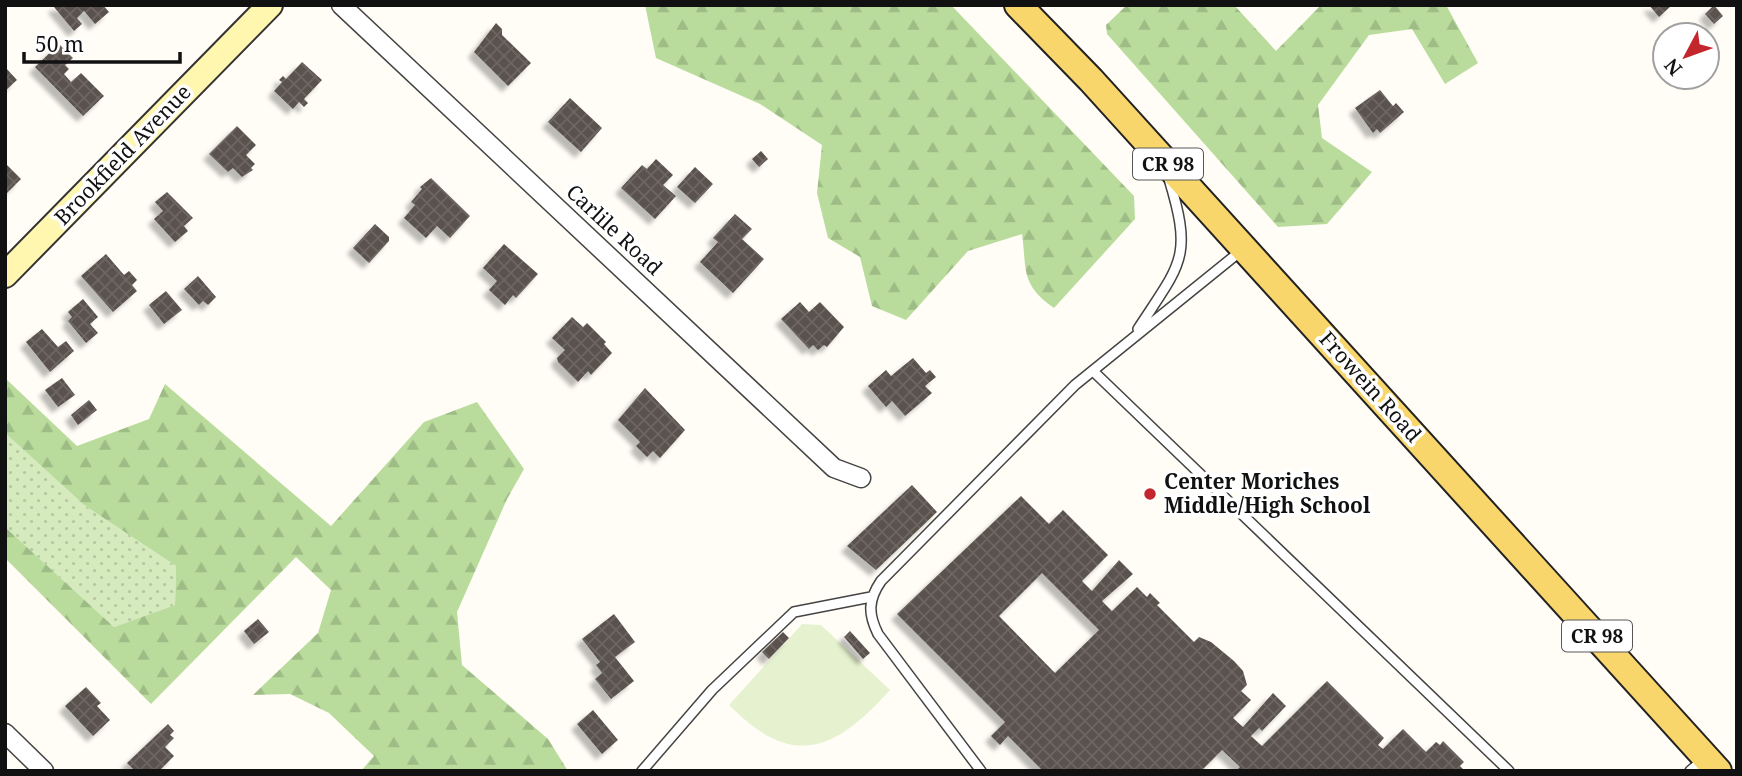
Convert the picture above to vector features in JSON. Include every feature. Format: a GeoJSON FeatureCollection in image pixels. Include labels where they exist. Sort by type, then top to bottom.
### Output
{"type":"FeatureCollection","features":[{"type":"Feature","properties":{"kind":"main road","name":"Brookfield Avenue"},"geometry":{"type":"LineString","coordinates":[[5,275],[270,5]]}},
{"type":"Feature","properties":{"kind":"main road","name":"Frowein Road"},"geometry":{"type":"LineString","coordinates":[[1018,5],[1164,160],[1705,766]]}},
{"type":"Feature","properties":{"kind":"street","name":"Carlile Road"},"geometry":{"type":"LineString","coordinates":[[341,5],[834,468],[861,478]]}},
{"type":"Feature","properties":{"kind":"street"},"geometry":{"type":"LineString","coordinates":[[5,733],[44,771]]}},
{"type":"Feature","properties":{"kind":"lane"},"geometry":{"type":"LineString","coordinates":[[1133,337],[1173,275],[1181,254],[1182,229],[1164,160]]}},
{"type":"Feature","properties":{"kind":"lane"},"geometry":{"type":"LineString","coordinates":[[981,771],[878,634],[870,615],[871,597],[881,581],[1093,370],[1244,249]]}},
{"type":"Feature","properties":{"kind":"lane"},"geometry":{"type":"LineString","coordinates":[[1093,370],[1510,771]]}},
{"type":"Feature","properties":{"kind":"lane"},"geometry":{"type":"LineString","coordinates":[[642,771],[712,690],[794,612],[871,597]]}},
{"type":"Feature","properties":{"kind":"green space"},"geometry":{"type":"Polygon","coordinates":[[[645,5],[951,5],[1134,196],[1135,219],[1054,308],[1030,284],[1025,267],[1022,234],[968,251],[906,320],[872,306],[860,257],[828,238],[817,193],[822,145],[760,104],[656,58],[645,5]]]}},
{"type":"Feature","properties":{"kind":"green space"},"geometry":{"type":"Polygon","coordinates":[[[1127,5],[1234,5],[1276,51],[1321,5],[1446,5],[1478,63],[1445,84],[1412,29],[1369,35],[1318,105],[1322,138],[1372,172],[1327,224],[1278,227],[1107,34],[1106,25],[1127,5]]]}},
{"type":"Feature","properties":{"kind":"green space"},"geometry":{"type":"Polygon","coordinates":[[[5,378],[77,446],[149,419],[165,384],[331,526],[424,422],[477,402],[524,469],[507,499],[457,612],[462,665],[548,739],[568,771],[361,771],[374,756],[329,713],[290,694],[253,695],[318,633],[331,590],[296,557],[151,704],[5,558],[5,527],[114,627],[175,605],[176,566],[84,505],[5,433],[5,378]]]}},
{"type":"Feature","properties":{"kind":"green space"},"geometry":{"type":"Polygon","coordinates":[[[5,433],[84,505],[176,566],[175,605],[114,627],[5,527],[5,433]]]}},
{"type":"Feature","properties":{"kind":"green space"},"geometry":{"type":"Polygon","coordinates":[[[802,624],[821,625],[890,690],[851,727],[832,739],[813,745],[794,745],[773,739],[752,726],[729,705],[802,624]]]}},
{"type":"Feature","properties":{"kind":"building"},"geometry":{"type":"Polygon","coordinates":[[[103,5],[109,12],[95,24],[84,11],[77,18],[82,24],[74,31],[54,7],[103,5]]]}},
{"type":"Feature","properties":{"kind":"building"},"geometry":{"type":"Polygon","coordinates":[[[1649,5],[1672,5],[1659,17],[1649,5]]]}},
{"type":"Feature","properties":{"kind":"building"},"geometry":{"type":"Polygon","coordinates":[[[1714,5],[1723,16],[1717,21],[1711,21],[1705,14],[1714,5]]]}},
{"type":"Feature","properties":{"kind":"building"},"geometry":{"type":"Polygon","coordinates":[[[496,23],[502,29],[502,35],[531,63],[508,86],[474,52],[496,23]]]}},
{"type":"Feature","properties":{"kind":"building"},"geometry":{"type":"Polygon","coordinates":[[[59,44],[73,58],[65,65],[69,69],[64,74],[71,82],[81,73],[104,96],[83,116],[35,67],[59,44]]]}},
{"type":"Feature","properties":{"kind":"building"},"geometry":{"type":"Polygon","coordinates":[[[302,62],[322,80],[304,99],[308,103],[304,107],[299,102],[293,109],[274,91],[282,82],[279,80],[283,76],[286,79],[302,62]]]}},
{"type":"Feature","properties":{"kind":"building"},"geometry":{"type":"Polygon","coordinates":[[[5,67],[17,80],[5,91],[5,67]]]}},
{"type":"Feature","properties":{"kind":"building"},"geometry":{"type":"Polygon","coordinates":[[[1380,90],[1393,106],[1396,103],[1404,112],[1380,133],[1377,129],[1373,133],[1355,108],[1380,90]]]}},
{"type":"Feature","properties":{"kind":"building"},"geometry":{"type":"Polygon","coordinates":[[[570,98],[602,128],[581,152],[548,122],[570,98]]]}},
{"type":"Feature","properties":{"kind":"building"},"geometry":{"type":"Polygon","coordinates":[[[237,126],[256,145],[246,155],[255,164],[251,168],[253,170],[242,177],[233,168],[228,172],[209,154],[237,126]]]}},
{"type":"Feature","properties":{"kind":"building"},"geometry":{"type":"Polygon","coordinates":[[[761,151],[768,159],[759,167],[752,159],[761,151]]]}},
{"type":"Feature","properties":{"kind":"building"},"geometry":{"type":"Polygon","coordinates":[[[656,159],[673,175],[663,185],[676,196],[655,219],[621,188],[642,165],[647,169],[656,159]]]}},
{"type":"Feature","properties":{"kind":"building"},"geometry":{"type":"Polygon","coordinates":[[[5,163],[21,179],[5,195],[5,163]]]}},
{"type":"Feature","properties":{"kind":"building"},"geometry":{"type":"Polygon","coordinates":[[[695,167],[713,184],[695,203],[677,187],[695,167]]]}},
{"type":"Feature","properties":{"kind":"building"},"geometry":{"type":"Polygon","coordinates":[[[431,178],[470,216],[450,238],[437,226],[426,238],[404,218],[415,205],[411,202],[422,189],[420,187],[431,178]]]}},
{"type":"Feature","properties":{"kind":"building"},"geometry":{"type":"Polygon","coordinates":[[[167,192],[193,218],[184,226],[188,231],[175,242],[154,219],[163,211],[155,202],[167,192]]]}},
{"type":"Feature","properties":{"kind":"building"},"geometry":{"type":"Polygon","coordinates":[[[735,214],[752,229],[742,239],[764,259],[733,293],[700,262],[718,242],[713,238],[735,214]]]}},
{"type":"Feature","properties":{"kind":"building"},"geometry":{"type":"Polygon","coordinates":[[[375,224],[389,237],[389,241],[369,263],[353,248],[375,224]]]}},
{"type":"Feature","properties":{"kind":"building"},"geometry":{"type":"Polygon","coordinates":[[[504,244],[538,274],[516,298],[513,295],[505,305],[489,290],[497,281],[483,268],[504,244]]]}},
{"type":"Feature","properties":{"kind":"building"},"geometry":{"type":"Polygon","coordinates":[[[106,254],[124,275],[129,271],[137,280],[132,285],[137,291],[113,312],[81,276],[106,254]]]}},
{"type":"Feature","properties":{"kind":"building"},"geometry":{"type":"Polygon","coordinates":[[[198,276],[216,297],[208,305],[203,301],[199,305],[184,289],[198,276]]]}},
{"type":"Feature","properties":{"kind":"building"},"geometry":{"type":"Polygon","coordinates":[[[166,291],[182,310],[164,324],[149,305],[166,291]]]}},
{"type":"Feature","properties":{"kind":"building"},"geometry":{"type":"Polygon","coordinates":[[[83,299],[98,317],[90,324],[98,333],[86,343],[68,321],[72,317],[68,312],[83,299]]]}},
{"type":"Feature","properties":{"kind":"building"},"geometry":{"type":"Polygon","coordinates":[[[800,302],[809,312],[820,302],[844,327],[827,347],[824,345],[818,350],[813,345],[809,349],[781,319],[800,302]]]}},
{"type":"Feature","properties":{"kind":"building"},"geometry":{"type":"Polygon","coordinates":[[[572,317],[583,327],[587,323],[606,342],[604,344],[612,353],[591,375],[588,371],[578,382],[558,362],[557,358],[565,350],[552,338],[572,317]]]}},
{"type":"Feature","properties":{"kind":"building"},"geometry":{"type":"Polygon","coordinates":[[[42,329],[58,347],[66,341],[74,351],[50,372],[26,342],[42,329]]]}},
{"type":"Feature","properties":{"kind":"building"},"geometry":{"type":"Polygon","coordinates":[[[913,358],[926,373],[930,370],[936,377],[925,386],[932,393],[905,416],[892,401],[886,407],[868,386],[886,370],[891,376],[913,358]]]}},
{"type":"Feature","properties":{"kind":"building"},"geometry":{"type":"Polygon","coordinates":[[[62,378],[75,395],[58,407],[45,390],[62,378]]]}},
{"type":"Feature","properties":{"kind":"building"},"geometry":{"type":"Polygon","coordinates":[[[645,388],[685,430],[660,458],[653,451],[647,457],[636,446],[640,442],[618,420],[645,388]]]}},
{"type":"Feature","properties":{"kind":"building"},"geometry":{"type":"Polygon","coordinates":[[[89,400],[97,410],[78,425],[71,415],[89,400]]]}},
{"type":"Feature","properties":{"kind":"building"},"geometry":{"type":"Polygon","coordinates":[[[912,485],[937,512],[876,570],[847,546],[912,485]]]}},
{"type":"Feature","properties":{"kind":"building"},"geometry":{"type":"Polygon","coordinates":[[[1021,496],[1049,524],[1063,510],[1108,555],[1082,581],[1092,591],[1119,560],[1133,574],[1102,601],[1112,611],[1137,587],[1147,597],[1150,593],[1160,603],[1157,605],[1194,642],[1199,637],[1211,642],[1234,661],[1243,671],[1247,685],[1241,691],[1251,700],[1233,718],[1243,727],[1273,693],[1286,706],[1262,731],[1259,728],[1251,736],[1262,746],[1327,681],[1384,738],[1378,745],[1383,749],[1403,729],[1426,752],[1436,742],[1440,745],[1443,741],[1464,762],[1460,766],[1465,771],[1236,771],[1240,767],[1222,750],[1201,771],[1043,771],[1008,736],[1000,745],[991,736],[1005,722],[897,614],[1021,496]],[[1042,573],[999,616],[1055,673],[1099,630],[1042,573]]]}},
{"type":"Feature","properties":{"kind":"building"},"geometry":{"type":"Polygon","coordinates":[[[614,614],[635,642],[615,657],[634,681],[611,699],[595,679],[602,673],[596,665],[600,662],[582,639],[614,614]]]}},
{"type":"Feature","properties":{"kind":"building"},"geometry":{"type":"Polygon","coordinates":[[[258,619],[269,632],[254,644],[244,631],[258,619]]]}},
{"type":"Feature","properties":{"kind":"building"},"geometry":{"type":"Polygon","coordinates":[[[850,631],[870,653],[863,659],[844,637],[850,631]]]}},
{"type":"Feature","properties":{"kind":"building"},"geometry":{"type":"Polygon","coordinates":[[[783,632],[789,638],[769,659],[762,652],[783,632]]]}},
{"type":"Feature","properties":{"kind":"building"},"geometry":{"type":"Polygon","coordinates":[[[86,687],[101,703],[97,706],[110,720],[93,736],[65,706],[86,687]]]}},
{"type":"Feature","properties":{"kind":"building"},"geometry":{"type":"Polygon","coordinates":[[[593,710],[618,740],[602,754],[577,724],[593,710]]]}},
{"type":"Feature","properties":{"kind":"building"},"geometry":{"type":"Polygon","coordinates":[[[168,724],[174,731],[170,735],[174,738],[165,747],[174,756],[159,771],[135,771],[127,763],[168,724]]]}},
{"type":"Feature","properties":{"kind":"place","name":"Center Moriches Middle/High School"},"geometry":{"type":"Point","coordinates":[1150,494]}}]}
